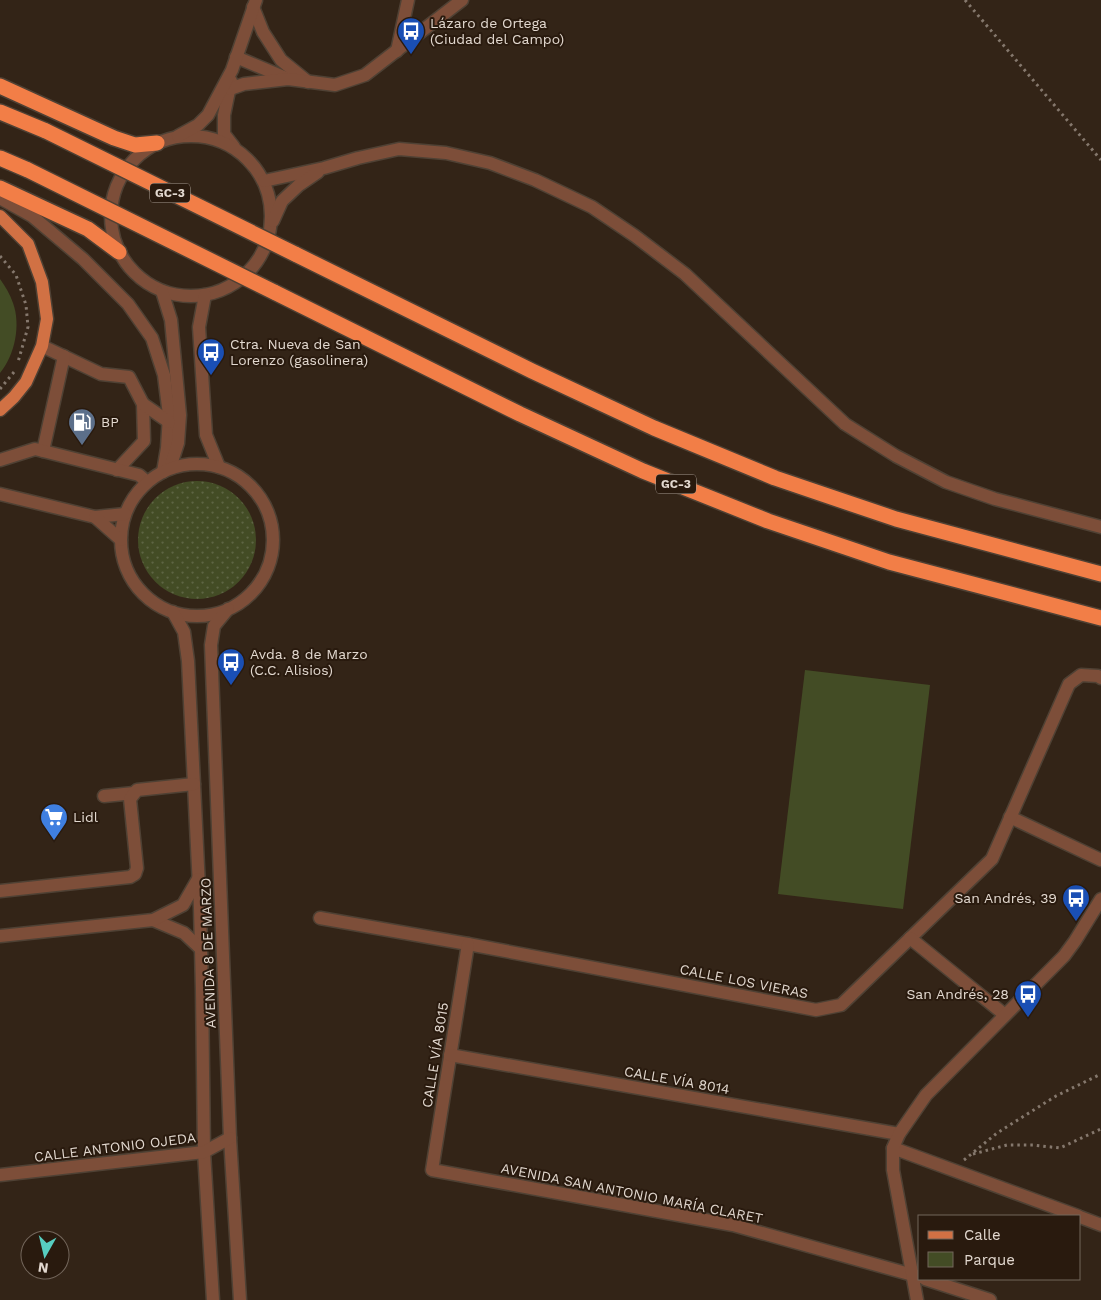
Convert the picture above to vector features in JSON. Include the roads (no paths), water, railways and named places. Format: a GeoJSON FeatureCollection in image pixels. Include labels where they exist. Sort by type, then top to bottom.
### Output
{"type":"FeatureCollection","features":[{"type":"Feature","properties":{"kind":"highway"},"geometry":{"type":"LineString","coordinates":[[0,86],[114,138],[135,145],[158,143]]}},
{"type":"Feature","properties":{"kind":"highway","name":"GC-3"},"geometry":{"type":"LineString","coordinates":[[0,112],[46,131],[532,371],[654,428],[776,478],[896,519],[1101,574]]}},
{"type":"Feature","properties":{"kind":"highway","name":"GC-3"},"geometry":{"type":"LineString","coordinates":[[0,158],[28,170],[520,414],[642,471],[768,522],[889,562],[1101,618]]}},
{"type":"Feature","properties":{"kind":"highway"},"geometry":{"type":"LineString","coordinates":[[0,188],[88,229],[119,252]]}},
{"type":"Feature","properties":{"kind":"main road"},"geometry":{"type":"LineString","coordinates":[[0,216],[28,244],[42,282],[47,319],[42,346],[26,382],[0,410]]}},
{"type":"Feature","properties":{"kind":"street"},"geometry":{"type":"LineString","coordinates":[[397,51],[408,0]]}},
{"type":"Feature","properties":{"kind":"street"},"geometry":{"type":"LineString","coordinates":[[236,57],[288,79],[335,85],[365,75],[462,0]]}},
{"type":"Feature","properties":{"kind":"street"},"geometry":{"type":"LineString","coordinates":[[254,3],[263,32],[281,60],[308,82]]}},
{"type":"Feature","properties":{"kind":"street"},"geometry":{"type":"LineString","coordinates":[[254,3],[232,70],[208,115],[198,124],[176,137],[158,143],[136,157],[120,177],[112,201],[111,227],[119,252],[130,268],[144,281],[162,291],[183,296],[205,295],[230,287],[251,271],[266,249],[272,223],[282,201],[299,185],[324,168]]}},
{"type":"Feature","properties":{"kind":"street"},"geometry":{"type":"LineString","coordinates":[[232,70],[224,115],[224,134],[252,163],[264,181],[271,201],[272,223]]}},
{"type":"Feature","properties":{"kind":"street"},"geometry":{"type":"LineString","coordinates":[[230,89],[244,84],[288,79]]}},
{"type":"Feature","properties":{"kind":"street"},"geometry":{"type":"LineString","coordinates":[[176,137],[197,136],[217,140],[236,148]]}},
{"type":"Feature","properties":{"kind":"street"},"geometry":{"type":"LineString","coordinates":[[264,181],[399,149],[446,153],[490,164],[535,180],[592,207],[635,236],[685,274],[845,424],[896,456],[946,482],[995,499],[1101,527]]}},
{"type":"Feature","properties":{"kind":"street"},"geometry":{"type":"LineString","coordinates":[[0,198],[32,216],[83,259],[128,304],[152,338],[164,375],[169,415],[167,470]]}},
{"type":"Feature","properties":{"kind":"street"},"geometry":{"type":"LineString","coordinates":[[162,291],[172,320],[180,414],[178,443],[167,470]]}},
{"type":"Feature","properties":{"kind":"street"},"geometry":{"type":"LineString","coordinates":[[205,295],[199,327],[206,434],[219,467]]}},
{"type":"Feature","properties":{"kind":"street"},"geometry":{"type":"LineString","coordinates":[[42,346],[101,374],[130,377],[143,404],[144,441],[117,470]]}},
{"type":"Feature","properties":{"kind":"street"},"geometry":{"type":"LineString","coordinates":[[43,451],[64,356]]}},
{"type":"Feature","properties":{"kind":"street"},"geometry":{"type":"LineString","coordinates":[[143,404],[169,422]]}},
{"type":"Feature","properties":{"kind":"street"},"geometry":{"type":"LineString","coordinates":[[0,460],[35,449],[139,475],[147,482]]}},
{"type":"Feature","properties":{"kind":"street"},"geometry":{"type":"LineString","coordinates":[[194,464],[219,467],[242,479],[261,498],[271,522],[273,548],[266,573],[250,595],[228,609],[210,614],[191,616],[173,612],[152,601],[135,584],[124,563],[120,540],[125,514],[134,496],[147,482],[167,470],[194,464]]}},
{"type":"Feature","properties":{"kind":"street"},"geometry":{"type":"LineString","coordinates":[[0,494],[95,517],[125,514]]}},
{"type":"Feature","properties":{"kind":"street"},"geometry":{"type":"LineString","coordinates":[[95,517],[120,540]]}},
{"type":"Feature","properties":{"kind":"street","name":"AVENIDA 8 DE MARZO"},"geometry":{"type":"LineString","coordinates":[[228,609],[214,626],[211,646],[230,1138],[240,1300]]}},
{"type":"Feature","properties":{"kind":"street","name":"AVENIDA 8 DE MARZO"},"geometry":{"type":"LineString","coordinates":[[173,612],[184,632],[188,661],[200,908],[204,1152],[213,1300]]}},
{"type":"Feature","properties":{"kind":"street","name":"CALLE LOS VIERAS"},"geometry":{"type":"LineString","coordinates":[[320,918],[816,1010],[841,1005],[992,859],[1069,684],[1081,675],[1098,676],[1101,678]]}},
{"type":"Feature","properties":{"kind":"street"},"geometry":{"type":"LineString","coordinates":[[0,891],[135,874],[137,868],[130,799],[137,790],[194,784]]}},
{"type":"Feature","properties":{"kind":"street"},"geometry":{"type":"LineString","coordinates":[[104,796],[134,793]]}},
{"type":"Feature","properties":{"kind":"street"},"geometry":{"type":"LineString","coordinates":[[1010,817],[1101,860]]}},
{"type":"Feature","properties":{"kind":"street"},"geometry":{"type":"LineString","coordinates":[[0,936],[153,920],[184,905],[198,879]]}},
{"type":"Feature","properties":{"kind":"street"},"geometry":{"type":"LineString","coordinates":[[917,1300],[916,1276],[893,1170],[893,1148],[899,1134],[926,1095],[1064,956],[1101,899]]}},
{"type":"Feature","properties":{"kind":"street"},"geometry":{"type":"LineString","coordinates":[[153,920],[184,933],[201,949]]}},
{"type":"Feature","properties":{"kind":"street"},"geometry":{"type":"LineString","coordinates":[[910,938],[1005,1015]]}},
{"type":"Feature","properties":{"kind":"street","name":"CALLE VÍA 8015"},"geometry":{"type":"LineString","coordinates":[[432,1170],[468,944]]}},
{"type":"Feature","properties":{"kind":"street","name":"CALLE VÍA 8014"},"geometry":{"type":"LineString","coordinates":[[450,1056],[899,1134]]}},
{"type":"Feature","properties":{"kind":"street","name":"CALLE ANTONIO OJEDA"},"geometry":{"type":"LineString","coordinates":[[0,1175],[204,1152],[230,1138]]}},
{"type":"Feature","properties":{"kind":"street"},"geometry":{"type":"LineString","coordinates":[[893,1148],[1074,1215]]}},
{"type":"Feature","properties":{"kind":"street","name":"AVENIDA SAN ANTONIO MARÍA CLARET"},"geometry":{"type":"LineString","coordinates":[[432,1170],[733,1226],[916,1276]]}},
{"type":"Feature","properties":{"kind":"street"},"geometry":{"type":"LineString","coordinates":[[1081,1218],[1101,1225]]}},
{"type":"Feature","properties":{"kind":"street"},"geometry":{"type":"LineString","coordinates":[[928,1280],[990,1300]]}},
{"type":"Feature","properties":{"kind":"place","name":"Lázaro de Ortega (Ciudad del Campo)"},"geometry":{"type":"Point","coordinates":[411,55]}},
{"type":"Feature","properties":{"kind":"place","name":"Ctra. Nueva de San Lorenzo (gasolinera)"},"geometry":{"type":"Point","coordinates":[211,376]}},
{"type":"Feature","properties":{"kind":"place","name":"BP"},"geometry":{"type":"Point","coordinates":[82,446]}},
{"type":"Feature","properties":{"kind":"place","name":"Avda. 8 de Marzo (C.C. Alisios)"},"geometry":{"type":"Point","coordinates":[231,686]}},
{"type":"Feature","properties":{"kind":"place","name":"Lidl"},"geometry":{"type":"Point","coordinates":[54,841]}},
{"type":"Feature","properties":{"kind":"place","name":"San Andrés, 39"},"geometry":{"type":"Point","coordinates":[1076,922]}},
{"type":"Feature","properties":{"kind":"place","name":"San Andrés, 28"},"geometry":{"type":"Point","coordinates":[1028,1018]}}]}
